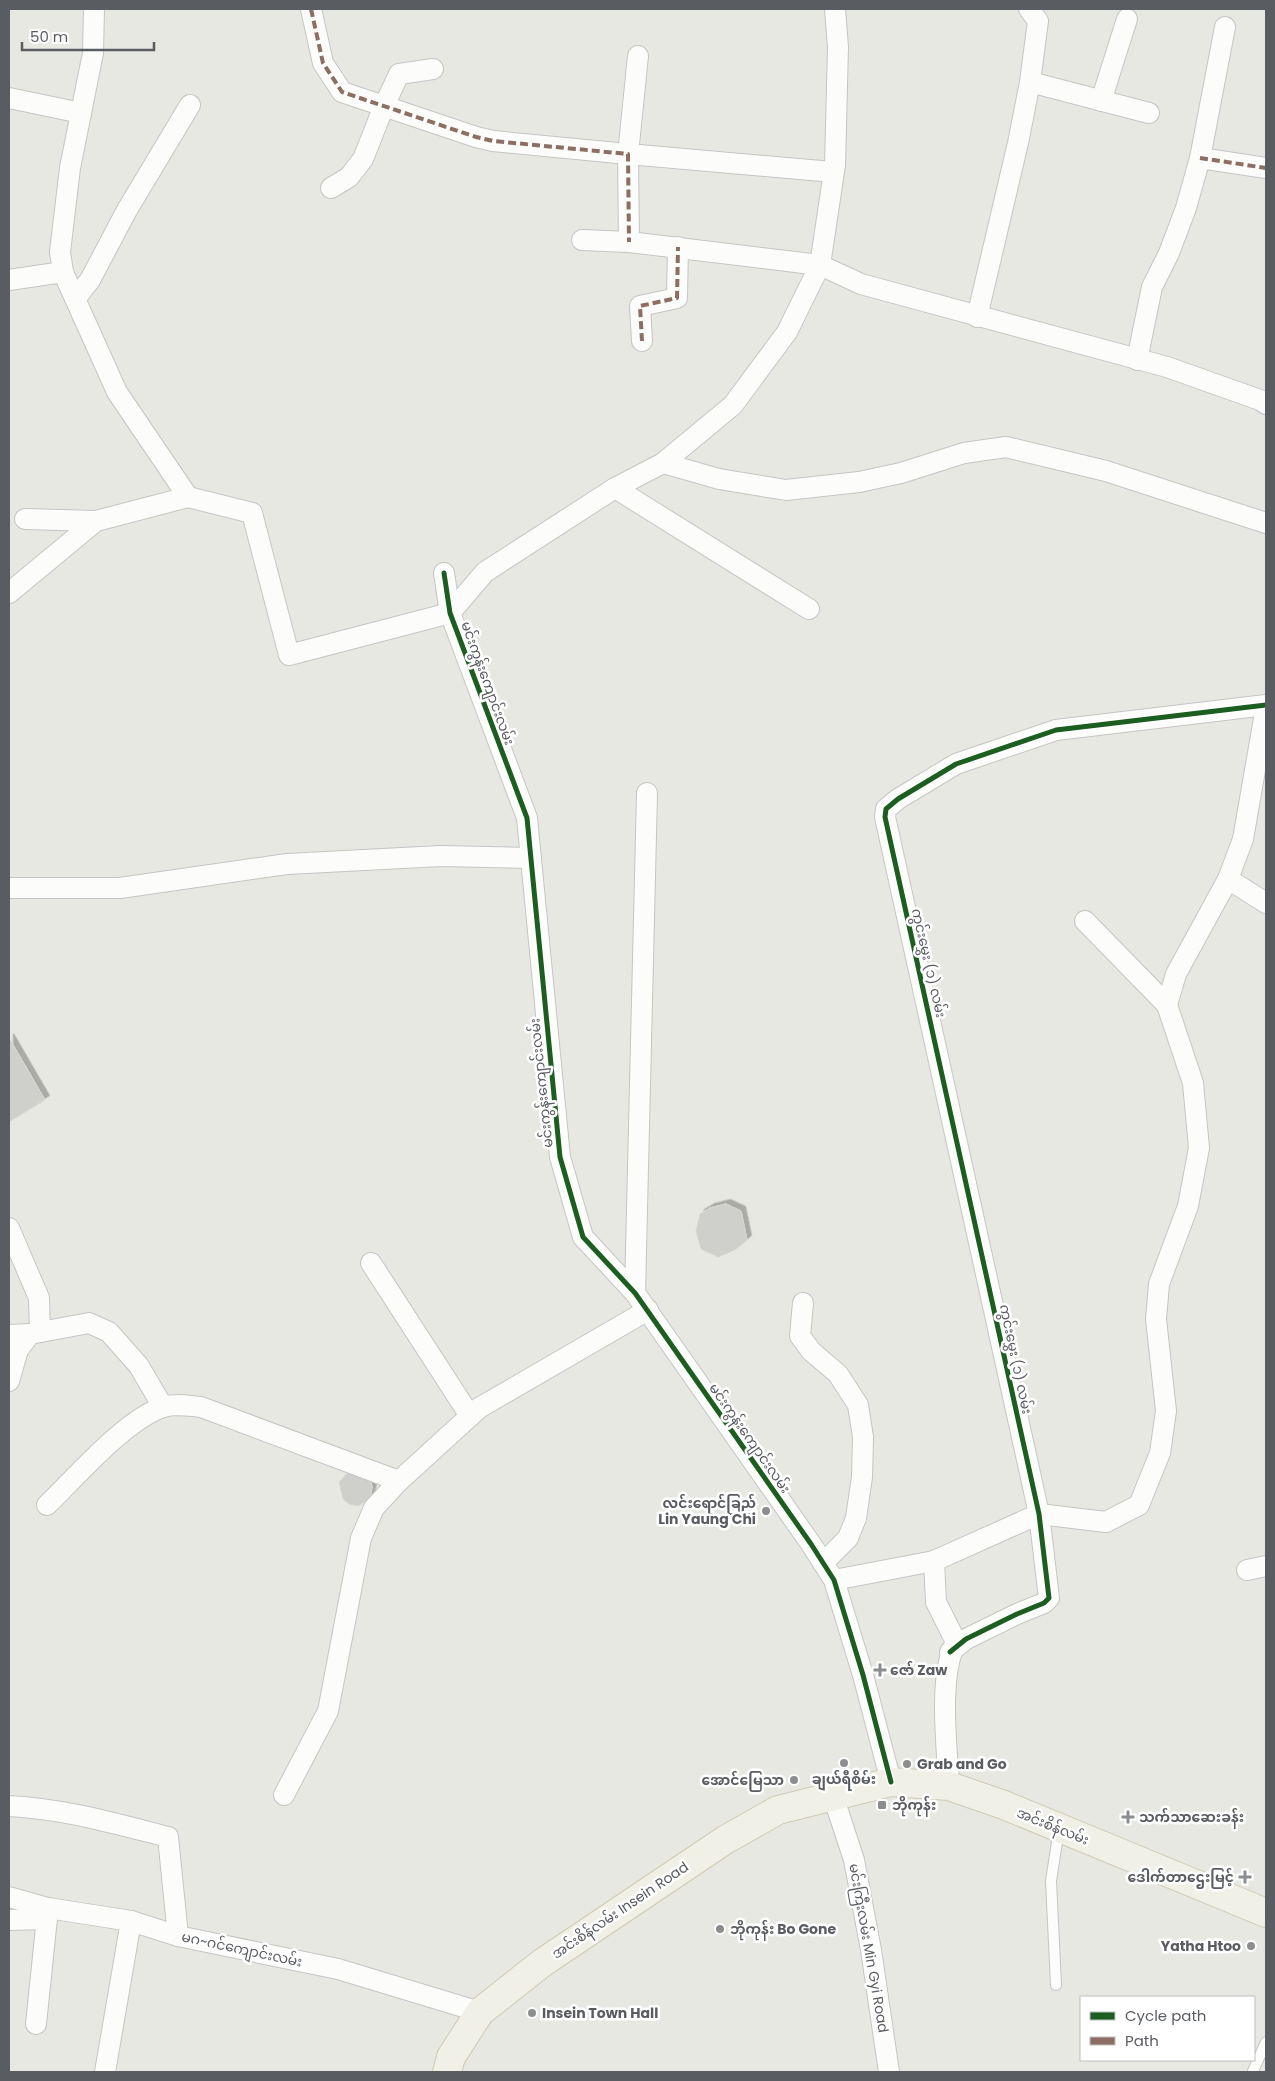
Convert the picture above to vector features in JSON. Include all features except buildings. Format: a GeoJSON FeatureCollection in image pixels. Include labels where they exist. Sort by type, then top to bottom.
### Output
{"type":"FeatureCollection","features":[{"type":"Feature","properties":{"kind":"main road","name":"အင်းစိန်လမ်း"},"geometry":{"type":"LineString","coordinates":[[833,1796],[891,1782],[949,1786],[1004,1805],[1266,1914]]}},
{"type":"Feature","properties":{"kind":"main road","name":"အင်းစိန်လမ်း Insein Road"},"geometry":{"type":"LineString","coordinates":[[447,2072],[451,2057],[480,2012],[542,1963],[725,1840],[778,1810],[833,1796]]}},
{"type":"Feature","properties":{"kind":"street"},"geometry":{"type":"LineString","coordinates":[[94,9],[93,53],[70,168],[61,243],[60,252],[63,272],[117,392],[188,497]]}},
{"type":"Feature","properties":{"kind":"street"},"geometry":{"type":"LineString","coordinates":[[311,9],[323,63],[342,92],[485,139],[834,172]]}},
{"type":"Feature","properties":{"kind":"street"},"geometry":{"type":"LineString","coordinates":[[25,519],[96,521],[188,497],[252,513],[289,655],[450,613],[485,572],[615,488],[663,463],[733,405],[787,332],[820,264],[834,172],[838,47],[834,9]]}},
{"type":"Feature","properties":{"kind":"street"},"geometry":{"type":"LineString","coordinates":[[977,317],[1018,143],[1030,82],[1038,21],[1029,9]]}},
{"type":"Feature","properties":{"kind":"street"},"geometry":{"type":"LineString","coordinates":[[1101,101],[1127,19]]}},
{"type":"Feature","properties":{"kind":"street"},"geometry":{"type":"LineString","coordinates":[[1137,360],[1152,287],[1169,253],[1186,208],[1200,158],[1211,109],[1224,27]]}},
{"type":"Feature","properties":{"kind":"street"},"geometry":{"type":"LineString","coordinates":[[629,242],[628,154],[638,56]]}},
{"type":"Feature","properties":{"kind":"street"},"geometry":{"type":"LineString","coordinates":[[331,188],[349,177],[363,159],[399,74],[433,69]]}},
{"type":"Feature","properties":{"kind":"street"},"geometry":{"type":"LineString","coordinates":[[1030,82],[1149,113]]}},
{"type":"Feature","properties":{"kind":"street"},"geometry":{"type":"LineString","coordinates":[[9,98],[81,113]]}},
{"type":"Feature","properties":{"kind":"street"},"geometry":{"type":"LineString","coordinates":[[76,298],[90,280],[127,210],[190,105]]}},
{"type":"Feature","properties":{"kind":"street"},"geometry":{"type":"LineString","coordinates":[[1200,158],[1266,168]]}},
{"type":"Feature","properties":{"kind":"street"},"geometry":{"type":"LineString","coordinates":[[582,240],[629,242],[820,264],[861,284],[1167,367],[1260,400],[1266,404]]}},
{"type":"Feature","properties":{"kind":"street"},"geometry":{"type":"LineString","coordinates":[[642,341],[640,306],[677,298],[678,247]]}},
{"type":"Feature","properties":{"kind":"street"},"geometry":{"type":"LineString","coordinates":[[9,280],[63,272]]}},
{"type":"Feature","properties":{"kind":"street"},"geometry":{"type":"LineString","coordinates":[[663,463],[719,479],[786,490],[859,482],[902,472],[964,453],[1006,447],[1106,471],[1266,523]]}},
{"type":"Feature","properties":{"kind":"street"},"geometry":{"type":"LineString","coordinates":[[615,488],[809,609]]}},
{"type":"Feature","properties":{"kind":"street"},"geometry":{"type":"LineString","coordinates":[[9,593],[96,521]]}},
{"type":"Feature","properties":{"kind":"street","name":"မင်းကွန်းကျောင်းလမ်း"},"geometry":{"type":"LineString","coordinates":[[444,573],[450,613],[527,818],[560,1156],[583,1237],[635,1293],[648,1310],[834,1580],[863,1675],[891,1782]]}},
{"type":"Feature","properties":{"kind":"street"},"geometry":{"type":"LineString","coordinates":[[1167,1005],[1176,974],[1228,879],[1243,839],[1266,706]]}},
{"type":"Feature","properties":{"kind":"street","name":"ကွင်းမွှေး (၁) လမ်း"},"geometry":{"type":"LineString","coordinates":[[1039,1514],[885,817],[886,809],[898,799],[956,764],[1056,730],[1266,706]]}},
{"type":"Feature","properties":{"kind":"street"},"geometry":{"type":"LineString","coordinates":[[635,1293],[647,793]]}},
{"type":"Feature","properties":{"kind":"street"},"geometry":{"type":"LineString","coordinates":[[9,888],[120,888],[287,864],[441,856],[531,858]]}},
{"type":"Feature","properties":{"kind":"street"},"geometry":{"type":"LineString","coordinates":[[1228,879],[1266,903]]}},
{"type":"Feature","properties":{"kind":"street"},"geometry":{"type":"LineString","coordinates":[[834,1580],[934,1560],[1039,1514],[1106,1522],[1139,1505],[1160,1452],[1166,1411],[1156,1319],[1159,1284],[1188,1206],[1199,1148],[1193,1083],[1167,1005],[1085,921]]}},
{"type":"Feature","properties":{"kind":"street"},"geometry":{"type":"LineString","coordinates":[[9,1228],[38,1298],[35,1333]]}},
{"type":"Feature","properties":{"kind":"street"},"geometry":{"type":"LineString","coordinates":[[371,1263],[470,1416]]}},
{"type":"Feature","properties":{"kind":"street"},"geometry":{"type":"LineString","coordinates":[[803,1303],[800,1336],[811,1351],[838,1374],[858,1405],[863,1437],[862,1476],[856,1518],[848,1538],[824,1563]]}},
{"type":"Feature","properties":{"kind":"street"},"geometry":{"type":"LineString","coordinates":[[284,1795],[328,1711],[361,1538],[374,1508],[398,1481],[479,1408],[648,1310]]}},
{"type":"Feature","properties":{"kind":"street"},"geometry":{"type":"LineString","coordinates":[[9,1381],[12,1346],[35,1333],[89,1323],[109,1332],[139,1366],[164,1407]]}},
{"type":"Feature","properties":{"kind":"street"},"geometry":{"type":"LineString","coordinates":[[47,1505],[124,1431],[164,1407],[180,1405],[201,1407],[398,1481]]}},
{"type":"Feature","properties":{"kind":"street"},"geometry":{"type":"LineString","coordinates":[[950,1652],[966,1639],[1048,1601],[1039,1514]]}},
{"type":"Feature","properties":{"kind":"street"},"geometry":{"type":"LineString","coordinates":[[934,1560],[936,1602],[956,1642],[950,1652],[945,1707],[949,1786]]}},
{"type":"Feature","properties":{"kind":"street","name":"မင်းကြီးလမ်း Min Gyi Road"},"geometry":{"type":"LineString","coordinates":[[833,1796],[854,1860],[871,1950],[889,2072]]}},
{"type":"Feature","properties":{"kind":"street"},"geometry":{"type":"LineString","coordinates":[[9,1806],[44,1808],[88,1816],[168,1837],[178,1936]]}},
{"type":"Feature","properties":{"kind":"street"},"geometry":{"type":"LineString","coordinates":[[9,1897],[47,1913],[36,2024]]}},
{"type":"Feature","properties":{"kind":"street","name":"မဂ~ဂင်ကျောင်းလမ်း"},"geometry":{"type":"LineString","coordinates":[[9,1920],[47,1913],[131,1921],[178,1936],[338,1969],[480,2012]]}},
{"type":"Feature","properties":{"kind":"street"},"geometry":{"type":"LineString","coordinates":[[105,2072],[131,1921]]}},
{"type":"Feature","properties":{"kind":"lane"},"geometry":{"type":"LineString","coordinates":[[1056,1985],[1051,1881],[1059,1828]]}},
{"type":"Feature","properties":{"kind":"lane"},"geometry":{"type":"LineString","coordinates":[[1253,2071],[1266,2042]]}},
{"type":"Feature","properties":{"kind":"marked path"},"geometry":{"type":"LineString","coordinates":[[311,9],[323,63],[342,92],[493,141],[628,154],[629,242]]}},
{"type":"Feature","properties":{"kind":"marked path"},"geometry":{"type":"LineString","coordinates":[[1200,158],[1266,168]]}},
{"type":"Feature","properties":{"kind":"marked path"},"geometry":{"type":"LineString","coordinates":[[642,341],[640,306],[677,298],[678,247]]}},
{"type":"Feature","properties":{"kind":"cycle path"},"geometry":{"type":"LineString","coordinates":[[444,573],[450,613],[527,818],[560,1157],[583,1237],[635,1293],[811,1544],[834,1580],[863,1675],[891,1782]]}},
{"type":"Feature","properties":{"kind":"cycle path"},"geometry":{"type":"LineString","coordinates":[[950,1652],[966,1639],[1044,1603],[1049,1598],[1039,1514],[885,817],[886,809],[898,799],[956,764],[1056,730],[1266,705]]}},
{"type":"Feature","properties":{"kind":"place","name":"လင်းရောင်ခြည် Lin Yaung Chi"},"geometry":{"type":"Point","coordinates":[766,1511]}},
{"type":"Feature","properties":{"kind":"place","name":"ဇော် Zaw"},"geometry":{"type":"Point","coordinates":[880,1670]}},
{"type":"Feature","properties":{"kind":"place","name":"ချယ်ရီစိမ်း"},"geometry":{"type":"Point","coordinates":[844,1763]}},
{"type":"Feature","properties":{"kind":"place","name":"Grab and Go"},"geometry":{"type":"Point","coordinates":[907,1764]}},
{"type":"Feature","properties":{"kind":"place","name":"အောင်မြေသာ"},"geometry":{"type":"Point","coordinates":[794,1780]}},
{"type":"Feature","properties":{"kind":"place","name":"ဘိုကုန်း"},"geometry":{"type":"Point","coordinates":[882,1805]}},
{"type":"Feature","properties":{"kind":"place","name":"သက်သာဆေးခန်း"},"geometry":{"type":"Point","coordinates":[1128,1817]}},
{"type":"Feature","properties":{"kind":"place","name":"ဒေါက်တာဌေးမြင့်"},"geometry":{"type":"Point","coordinates":[1245,1877]}},
{"type":"Feature","properties":{"kind":"place","name":"ဘိုကုန်း Bo Gone"},"geometry":{"type":"Point","coordinates":[720,1929]}},
{"type":"Feature","properties":{"kind":"place","name":"Yatha Htoo"},"geometry":{"type":"Point","coordinates":[1251,1946]}},
{"type":"Feature","properties":{"kind":"place","name":"Insein Town Hall"},"geometry":{"type":"Point","coordinates":[532,2013]}}]}
